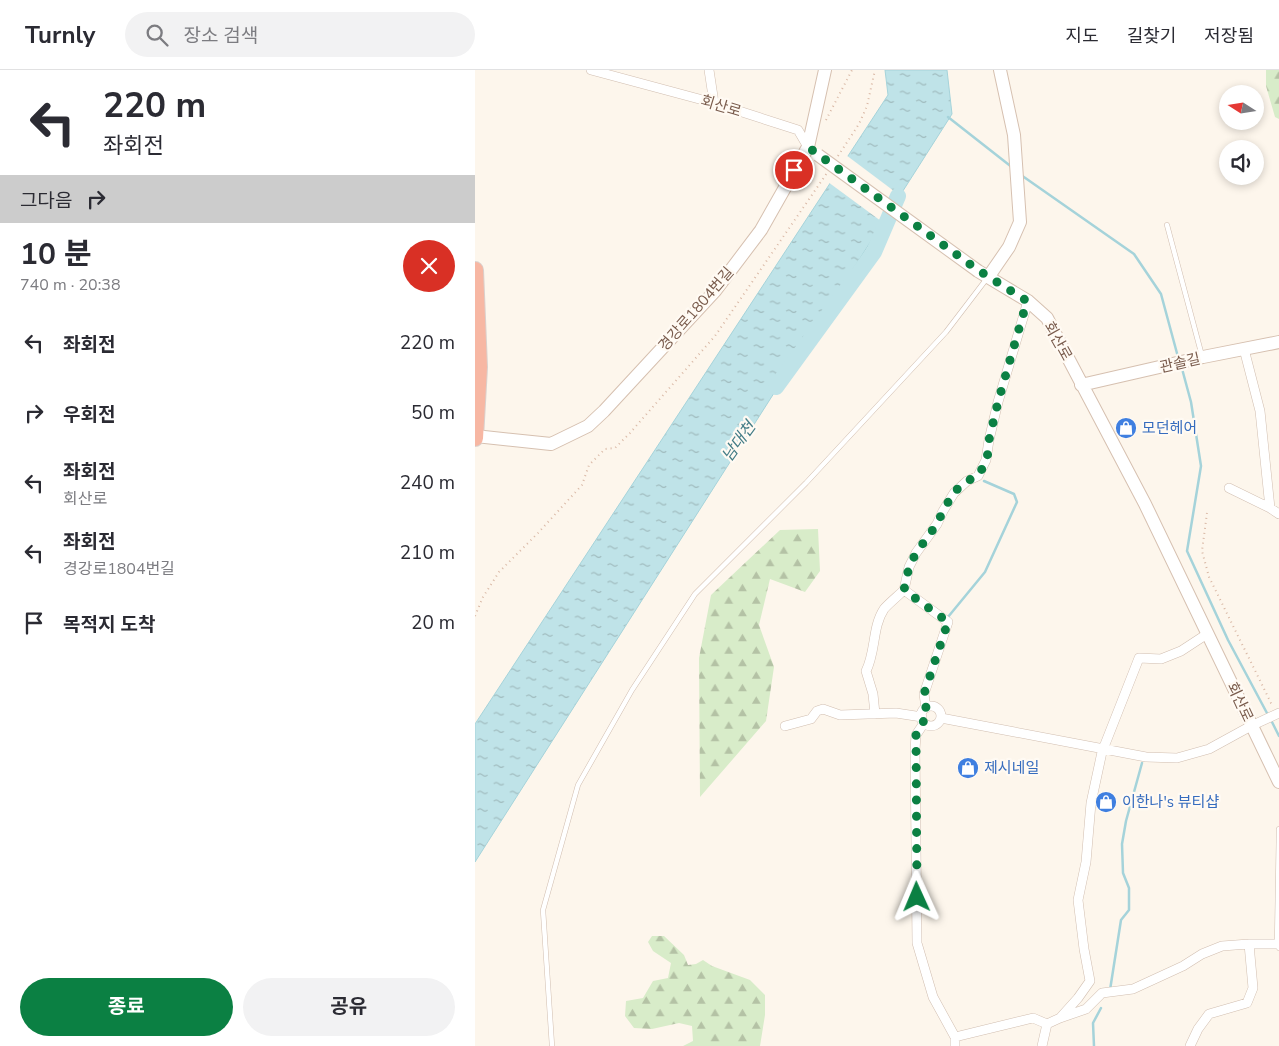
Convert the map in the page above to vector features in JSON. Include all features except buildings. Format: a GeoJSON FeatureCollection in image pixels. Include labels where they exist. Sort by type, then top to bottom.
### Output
{"type":"FeatureCollection","features":[{"type":"Feature","properties":{"kind":"highway"},"geometry":{"type":"LineString","coordinates":[[475,270],[479,367],[475,437]]}},
{"type":"Feature","properties":{"kind":"street","name":"회산로"},"geometry":{"type":"LineString","coordinates":[[591,70],[714,103],[798,130],[808,147],[818,155],[984,273],[1027,301],[1047,318],[1145,504],[1279,782]]}},
{"type":"Feature","properties":{"kind":"street"},"geometry":{"type":"LineString","coordinates":[[709,70],[714,103]]}},
{"type":"Feature","properties":{"kind":"street","name":"경강로1804번길"},"geometry":{"type":"LineString","coordinates":[[475,437],[551,444],[589,426],[715,291],[761,230],[808,147],[825,70]]}},
{"type":"Feature","properties":{"kind":"street"},"geometry":{"type":"LineString","coordinates":[[984,273],[1009,247],[1020,222],[1014,135],[999,70]]}},
{"type":"Feature","properties":{"kind":"street"},"geometry":{"type":"LineString","coordinates":[[875,714],[873,694],[867,671],[871,662],[879,621],[885,608],[904,590],[909,567],[916,553],[937,524],[954,492],[967,481],[978,476],[987,460],[989,440],[998,402],[1027,301]]}},
{"type":"Feature","properties":{"kind":"street","name":"관솔길"},"geometry":{"type":"LineString","coordinates":[[1081,385],[1279,342]]}},
{"type":"Feature","properties":{"kind":"street"},"geometry":{"type":"LineString","coordinates":[[1244,350],[1260,411],[1270,508]]}},
{"type":"Feature","properties":{"kind":"street"},"geometry":{"type":"LineString","coordinates":[[1229,488],[1279,514]]}},
{"type":"Feature","properties":{"kind":"street"},"geometry":{"type":"LineString","coordinates":[[904,590],[948,622],[924,694],[924,716],[916,735],[917,944],[933,997],[955,1042],[1033,1018],[1047,1024],[1086,1009],[1102,993],[1133,989],[1222,946],[1249,944],[1278,946]]}},
{"type":"Feature","properties":{"kind":"street"},"geometry":{"type":"LineString","coordinates":[[1060,1018],[1090,981],[1078,900],[1087,862],[1091,803],[1104,748],[1139,658],[1161,659],[1181,651],[1207,634]]}},
{"type":"Feature","properties":{"kind":"street"},"geometry":{"type":"LineString","coordinates":[[785,726],[811,718],[817,711],[823,709],[840,715],[896,713],[924,716],[935,707],[940,712],[941,718]]}},
{"type":"Feature","properties":{"kind":"street"},"geometry":{"type":"LineString","coordinates":[[941,718],[1146,757],[1177,758],[1209,749],[1276,712]]}},
{"type":"Feature","properties":{"kind":"street"},"geometry":{"type":"LineString","coordinates":[[924,716],[929,726],[935,725],[941,718]]}},
{"type":"Feature","properties":{"kind":"street"},"geometry":{"type":"LineString","coordinates":[[1190,1046],[1198,1029],[1209,1014],[1247,1003],[1253,988],[1249,944]]}},
{"type":"Feature","properties":{"kind":"street"},"geometry":{"type":"LineString","coordinates":[[1042,1046],[1047,1024]]}},
{"type":"Feature","properties":{"kind":"lane"},"geometry":{"type":"LineString","coordinates":[[1167,226],[1203,357]]}},
{"type":"Feature","properties":{"kind":"lane"},"geometry":{"type":"LineString","coordinates":[[552,1046],[543,910],[578,785],[583,776],[632,690],[695,594],[806,483],[946,332],[984,273]]}},
{"type":"Feature","properties":{"kind":"lane"},"geometry":{"type":"LineString","coordinates":[[1278,946],[1279,829]]}},
{"type":"Feature","properties":{"kind":"path"},"geometry":{"type":"LineString","coordinates":[[823,124],[852,70]]}},
{"type":"Feature","properties":{"kind":"path"},"geometry":{"type":"LineString","coordinates":[[836,158],[859,124],[869,98],[875,70]]}},
{"type":"Feature","properties":{"kind":"path"},"geometry":{"type":"LineString","coordinates":[[475,616],[483,597],[499,572],[538,533],[582,484],[589,466],[605,449],[615,448],[630,433],[715,336],[831,166]]}},
{"type":"Feature","properties":{"kind":"path"},"geometry":{"type":"LineString","coordinates":[[1207,513],[1202,551],[1209,577],[1276,712]]}},
{"type":"Feature","properties":{"kind":"green space"},"geometry":{"type":"Polygon","coordinates":[[[1266,70],[1279,70],[1279,119],[1275,117],[1266,86],[1266,70]]]}},
{"type":"Feature","properties":{"kind":"green space"},"geometry":{"type":"Polygon","coordinates":[[[818,529],[820,571],[805,592],[770,579],[759,625],[774,667],[766,721],[700,797],[699,658],[711,595],[780,530],[818,529]]]}},
{"type":"Feature","properties":{"kind":"green space"},"geometry":{"type":"Polygon","coordinates":[[[652,936],[664,936],[684,955],[688,965],[696,964],[703,960],[712,966],[750,980],[765,995],[765,1015],[760,1046],[683,1046],[693,1041],[692,1026],[679,1023],[652,1029],[634,1028],[625,1016],[626,1001],[643,998],[653,981],[668,978],[671,963],[653,951],[648,942],[652,936]]]}},
{"type":"Feature","properties":{"kind":"water"},"geometry":{"type":"Polygon","coordinates":[[[885,70],[947,70],[952,114],[475,862],[475,724],[888,95],[885,70]]]}},
{"type":"Feature","properties":{"kind":"pier"},"geometry":{"type":"Polygon","coordinates":[[[846,155],[902,197],[885,224],[828,182],[846,155]]]}},
{"type":"Feature","properties":{"kind":"waterway"},"geometry":{"type":"LineString","coordinates":[[948,117],[1013,168]]}},
{"type":"Feature","properties":{"kind":"waterway"},"geometry":{"type":"LineString","coordinates":[[1021,175],[1134,254],[1161,294],[1178,357]]}},
{"type":"Feature","properties":{"kind":"waterway","name":"남대천"},"geometry":{"type":"LineString","coordinates":[[776,387],[874,252],[898,196]]}},
{"type":"Feature","properties":{"kind":"waterway"},"geometry":{"type":"LineString","coordinates":[[1181,365],[1191,402],[1201,466],[1187,551],[1228,640],[1268,715]]}},
{"type":"Feature","properties":{"kind":"waterway"},"geometry":{"type":"LineString","coordinates":[[948,617],[985,572],[1017,502],[1014,494],[984,481]]}},
{"type":"Feature","properties":{"kind":"waterway"},"geometry":{"type":"LineString","coordinates":[[1271,720],[1279,736]]}},
{"type":"Feature","properties":{"kind":"waterway"},"geometry":{"type":"LineString","coordinates":[[1110,990],[1121,920],[1129,910],[1129,888],[1123,873],[1122,844],[1126,821],[1142,763]]}},
{"type":"Feature","properties":{"kind":"waterway"},"geometry":{"type":"LineString","coordinates":[[1094,1046],[1093,1023],[1101,1008]]}},
{"type":"Feature","properties":{"kind":"place","name":"모던헤어"},"geometry":{"type":"Point","coordinates":[1126,428]}},
{"type":"Feature","properties":{"kind":"place","name":"제시네일"},"geometry":{"type":"Point","coordinates":[968,768]}},
{"type":"Feature","properties":{"kind":"place","name":"이한나's 뷰티샵"},"geometry":{"type":"Point","coordinates":[1106,802]}},
{"type":"Feature","properties":{"kind":"route"},"geometry":{"type":"LineString","coordinates":[[794,170],[808,147],[978,270],[1027,301],[998,402],[989,440],[987,460],[978,476],[967,481],[954,492],[937,524],[916,553],[905,581],[904,590],[948,622],[924,694],[926,708],[923,710],[921,717],[924,723],[916,735],[917,897]]}}]}
